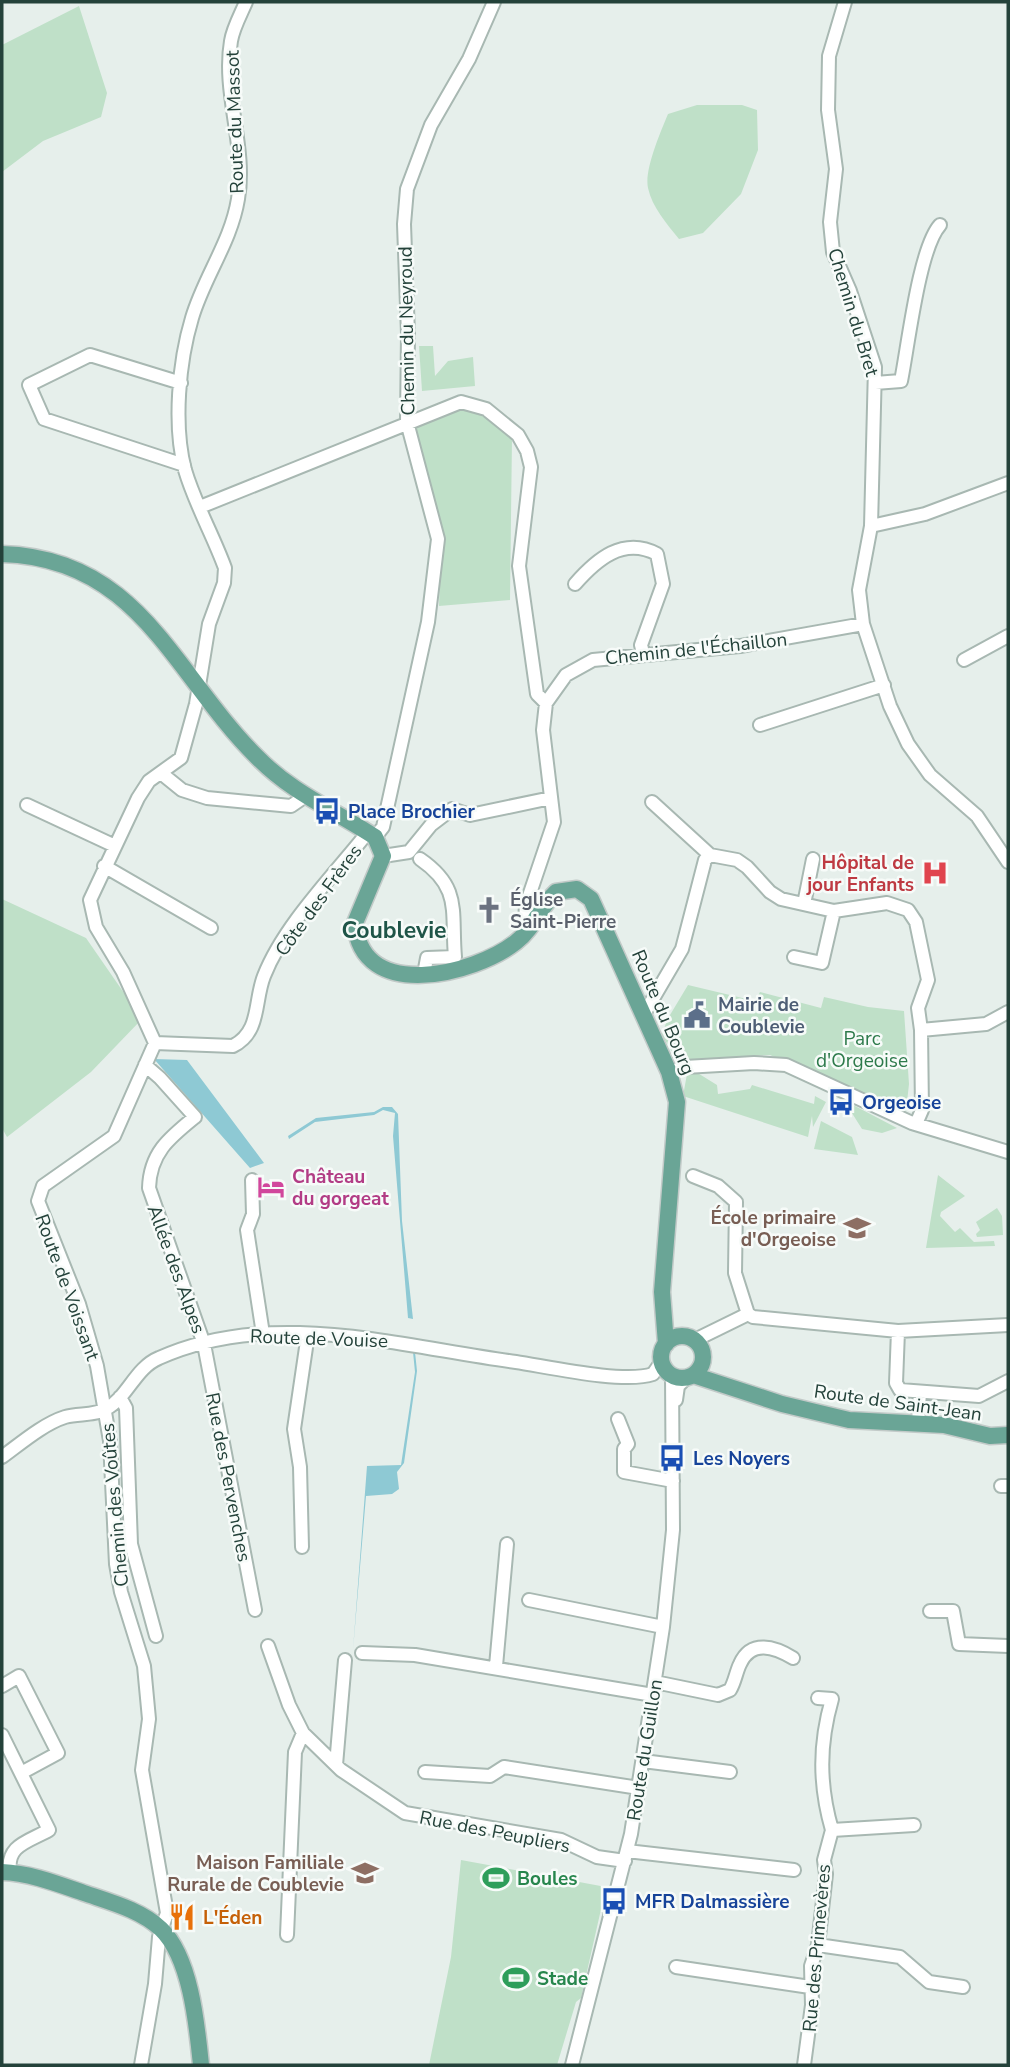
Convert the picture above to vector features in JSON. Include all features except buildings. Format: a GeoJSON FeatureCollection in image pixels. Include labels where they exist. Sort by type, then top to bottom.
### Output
{"type":"FeatureCollection","features":[{"type":"Feature","properties":{"kind":"main road"},"geometry":{"type":"LineString","coordinates":[[2,554],[40,557],[81,571],[148,622],[256,756],[304,797],[376,841]]}},
{"type":"Feature","properties":{"kind":"main road","name":"Route du Bourg"},"geometry":{"type":"LineString","coordinates":[[376,841],[377,876],[355,923],[359,941],[381,968],[426,966],[442,974],[467,969],[497,954],[524,935],[556,892],[570,888],[584,893],[601,916],[669,1072],[678,1115],[662,1292],[666,1344],[681,1371],[702,1350],[670,1323],[666,1311],[667,1247]]}},
{"type":"Feature","properties":{"kind":"main road"},"geometry":{"type":"LineString","coordinates":[[666,1344],[688,1338]]}},
{"type":"Feature","properties":{"kind":"main road","name":"Route de Saint-Jean"},"geometry":{"type":"LineString","coordinates":[[681,1371],[782,1404],[849,1420],[944,1425],[990,1436],[1008,1435]]}},
{"type":"Feature","properties":{"kind":"main road"},"geometry":{"type":"LineString","coordinates":[[6,1872],[58,1884],[130,1910],[162,1930],[172,1943],[182,1965],[194,2010],[201,2065]]}},
{"type":"Feature","properties":{"kind":"street","name":"Route du Massot"},"geometry":{"type":"LineString","coordinates":[[155,1043],[123,972],[96,927],[90,900],[138,798],[149,781],[181,758],[199,684],[209,624],[224,583],[225,568],[184,466],[179,403],[192,316],[225,244],[238,199],[239,145],[229,60],[232,39],[246,2]]}},
{"type":"Feature","properties":{"kind":"street","name":"Chemin du Neyroud"},"geometry":{"type":"LineString","coordinates":[[376,841],[383,827],[417,679],[428,622],[438,539],[407,422],[408,334],[404,224],[407,189],[431,125],[468,59],[494,2]]}},
{"type":"Feature","properties":{"kind":"street","name":"Chemin du Bret"},"geometry":{"type":"LineString","coordinates":[[845,2],[829,55],[828,110],[836,169],[830,222],[833,252],[865,334],[875,383],[871,526],[859,590],[863,624],[908,744],[930,775],[976,816],[1008,862]]}},
{"type":"Feature","properties":{"kind":"street"},"geometry":{"type":"LineString","coordinates":[[875,383],[901,381],[920,284],[933,232],[940,225]]}},
{"type":"Feature","properties":{"kind":"street"},"geometry":{"type":"LineString","coordinates":[[181,383],[90,355],[29,385],[44,419],[184,466]]}},
{"type":"Feature","properties":{"kind":"street"},"geometry":{"type":"LineString","coordinates":[[200,508],[461,402],[476,404],[518,435],[531,467],[519,566],[537,694],[546,703],[543,730],[554,822],[526,905],[524,935]]}},
{"type":"Feature","properties":{"kind":"street"},"geometry":{"type":"LineString","coordinates":[[871,526],[925,514],[1008,483]]}},
{"type":"Feature","properties":{"kind":"street"},"geometry":{"type":"LineString","coordinates":[[575,584],[593,563],[614,550],[648,550],[657,554],[663,584],[641,645],[643,653]]}},
{"type":"Feature","properties":{"kind":"street","name":"Chemin de l'Échaillon"},"geometry":{"type":"LineString","coordinates":[[546,703],[566,675],[583,663],[643,653],[740,646],[863,624]]}},
{"type":"Feature","properties":{"kind":"street"},"geometry":{"type":"LineString","coordinates":[[964,660],[1008,636]]}},
{"type":"Feature","properties":{"kind":"street"},"geometry":{"type":"LineString","coordinates":[[760,725],[884,685]]}},
{"type":"Feature","properties":{"kind":"street"},"geometry":{"type":"LineString","coordinates":[[161,773],[182,790],[207,798],[291,806],[304,797]]}},
{"type":"Feature","properties":{"kind":"street"},"geometry":{"type":"LineString","coordinates":[[414,856],[431,825],[452,809],[471,815],[551,798]]}},
{"type":"Feature","properties":{"kind":"street"},"geometry":{"type":"LineString","coordinates":[[652,802],[710,855],[737,860],[781,899],[834,911],[887,903],[908,910],[916,922],[928,980],[918,1008],[921,1030],[922,1110],[916,1124]]}},
{"type":"Feature","properties":{"kind":"street"},"geometry":{"type":"LineString","coordinates":[[27,805],[115,846]]}},
{"type":"Feature","properties":{"kind":"street"},"geometry":{"type":"LineString","coordinates":[[376,841],[414,856],[442,876],[450,890],[455,957],[426,966]]}},
{"type":"Feature","properties":{"kind":"street","name":"Côte des Frères"},"geometry":{"type":"LineString","coordinates":[[155,1043],[233,1046],[243,1041],[256,1013],[264,976],[289,932],[376,841]]}},
{"type":"Feature","properties":{"kind":"street"},"geometry":{"type":"LineString","coordinates":[[644,1014],[682,949],[705,860],[710,855]]}},
{"type":"Feature","properties":{"kind":"street"},"geometry":{"type":"LineString","coordinates":[[804,904],[814,859]]}},
{"type":"Feature","properties":{"kind":"street"},"geometry":{"type":"LineString","coordinates":[[104,866],[211,929]]}},
{"type":"Feature","properties":{"kind":"street"},"geometry":{"type":"LineString","coordinates":[[794,957],[822,963],[834,911]]}},
{"type":"Feature","properties":{"kind":"street"},"geometry":{"type":"LineString","coordinates":[[921,1030],[986,1024],[1008,1012]]}},
{"type":"Feature","properties":{"kind":"street","name":"Route de Voissant"},"geometry":{"type":"LineString","coordinates":[[106,1410],[90,1335],[40,1213],[38,1197],[43,1186],[114,1136],[155,1043]]}},
{"type":"Feature","properties":{"kind":"street"},"geometry":{"type":"LineString","coordinates":[[669,1072],[685,1067],[754,1063],[786,1065],[916,1124],[1008,1152]]}},
{"type":"Feature","properties":{"kind":"street","name":"Allée des Alpes"},"geometry":{"type":"LineString","coordinates":[[145,1065],[160,1077],[195,1117],[159,1149],[150,1167],[149,1188],[204,1344]]}},
{"type":"Feature","properties":{"kind":"street"},"geometry":{"type":"LineString","coordinates":[[693,1176],[718,1186],[736,1202],[735,1273],[748,1314]]}},
{"type":"Feature","properties":{"kind":"street"},"geometry":{"type":"LineString","coordinates":[[251,1180],[253,1214],[247,1230],[263,1334]]}},
{"type":"Feature","properties":{"kind":"street"},"geometry":{"type":"LineString","coordinates":[[688,1338],[748,1314],[898,1331],[1008,1325]]}},
{"type":"Feature","properties":{"kind":"street"},"geometry":{"type":"LineString","coordinates":[[898,1331],[896,1383],[900,1390],[979,1395],[1008,1381]]}},
{"type":"Feature","properties":{"kind":"street","name":"Route de Vouise"},"geometry":{"type":"LineString","coordinates":[[106,1410],[147,1364],[160,1357],[204,1344],[263,1334],[309,1334],[399,1341],[491,1359],[628,1377],[681,1371]]}},
{"type":"Feature","properties":{"kind":"street"},"geometry":{"type":"LineString","coordinates":[[302,1547],[300,1467],[294,1429],[309,1334]]}},
{"type":"Feature","properties":{"kind":"street","name":"Rue des Pervenches"},"geometry":{"type":"LineString","coordinates":[[204,1344],[255,1610]]}},
{"type":"Feature","properties":{"kind":"street","name":"Route du Guillon"},"geometry":{"type":"LineString","coordinates":[[572,2065],[626,1856],[639,1788],[663,1626],[673,1530],[672,1428],[681,1371]]}},
{"type":"Feature","properties":{"kind":"street"},"geometry":{"type":"LineString","coordinates":[[918,1423],[920,1392]]}},
{"type":"Feature","properties":{"kind":"street"},"geometry":{"type":"LineString","coordinates":[[120,1397],[126,1408],[131,1544],[156,1636]]}},
{"type":"Feature","properties":{"kind":"street"},"geometry":{"type":"LineString","coordinates":[[2,1457],[58,1420],[106,1410]]}},
{"type":"Feature","properties":{"kind":"street","name":"Chemin des Voûtes"},"geometry":{"type":"LineString","coordinates":[[106,1410],[116,1564],[121,1592],[146,1679],[149,1719],[142,1770],[167,1913],[141,2065]]}},
{"type":"Feature","properties":{"kind":"street"},"geometry":{"type":"LineString","coordinates":[[618,1419],[628,1444],[624,1449],[624,1472],[673,1481]]}},
{"type":"Feature","properties":{"kind":"street"},"geometry":{"type":"LineString","coordinates":[[496,1666],[508,1544]]}},
{"type":"Feature","properties":{"kind":"street"},"geometry":{"type":"LineString","coordinates":[[529,1600],[663,1626]]}},
{"type":"Feature","properties":{"kind":"street"},"geometry":{"type":"LineString","coordinates":[[930,1611],[953,1611],[959,1644],[1008,1646]]}},
{"type":"Feature","properties":{"kind":"street","name":"Rue des Peupliers"},"geometry":{"type":"LineString","coordinates":[[268,1646],[289,1705],[303,1733],[336,1765],[405,1813],[561,1840],[597,1857],[626,1856],[794,1870]]}},
{"type":"Feature","properties":{"kind":"street"},"geometry":{"type":"LineString","coordinates":[[362,1653],[415,1655],[718,1695],[730,1690],[739,1665],[751,1650],[759,1647],[777,1648],[793,1658]]}},
{"type":"Feature","properties":{"kind":"street"},"geometry":{"type":"LineString","coordinates":[[336,1765],[345,1660]]}},
{"type":"Feature","properties":{"kind":"street"},"geometry":{"type":"LineString","coordinates":[[2,1686],[19,1676],[58,1753],[21,1773]]}},
{"type":"Feature","properties":{"kind":"street"},"geometry":{"type":"LineString","coordinates":[[818,1698],[832,1699],[821,1764],[822,1796],[832,1830],[914,1825]]}},
{"type":"Feature","properties":{"kind":"street"},"geometry":{"type":"LineString","coordinates":[[287,1935],[295,1752],[303,1733]]}},
{"type":"Feature","properties":{"kind":"street"},"geometry":{"type":"LineString","coordinates":[[2,1735],[49,1830],[11,1851],[6,1872]]}},
{"type":"Feature","properties":{"kind":"street"},"geometry":{"type":"LineString","coordinates":[[643,1761],[730,1772]]}},
{"type":"Feature","properties":{"kind":"street"},"geometry":{"type":"LineString","coordinates":[[425,1772],[490,1776],[504,1767],[639,1788]]}},
{"type":"Feature","properties":{"kind":"street","name":"Rue des Primevères"},"geometry":{"type":"LineString","coordinates":[[804,2065],[812,2006],[810,1987],[813,1955],[818,1945],[826,1874],[824,1860],[832,1830]]}},
{"type":"Feature","properties":{"kind":"street"},"geometry":{"type":"LineString","coordinates":[[818,1945],[900,1957],[929,1982],[963,1987]]}},
{"type":"Feature","properties":{"kind":"street"},"geometry":{"type":"LineString","coordinates":[[676,1967],[810,1987]]}},
{"type":"Feature","properties":{"kind":"green space"},"geometry":{"type":"Polygon","coordinates":[[[79,6],[107,93],[101,117],[43,141],[2,172],[2,45],[79,6]]]}},
{"type":"Feature","properties":{"kind":"green space"},"geometry":{"type":"Polygon","coordinates":[[[697,105],[742,105],[757,110],[758,150],[741,194],[703,233],[679,239],[653,202],[648,188],[648,171],[668,114],[697,105]]]}},
{"type":"Feature","properties":{"kind":"green space"},"geometry":{"type":"Polygon","coordinates":[[[419,346],[433,346],[435,376],[448,361],[473,357],[475,386],[422,391],[419,346]]]}},
{"type":"Feature","properties":{"kind":"green space"},"geometry":{"type":"Polygon","coordinates":[[[464,407],[477,409],[512,437],[510,600],[439,606],[441,539],[411,427],[464,407]]]}},
{"type":"Feature","properties":{"kind":"green space"},"geometry":{"type":"Polygon","coordinates":[[[2,899],[86,938],[142,1019],[91,1072],[7,1137],[2,1128],[2,899]]]}},
{"type":"Feature","properties":{"kind":"green space","name":"Parc d'Orgeoise"},"geometry":{"type":"Polygon","coordinates":[[[688,985],[755,1001],[760,992],[821,1008],[824,997],[868,1007],[904,1011],[909,1084],[906,1111],[887,1106],[770,1055],[677,1060],[662,1035],[667,1020],[688,985]]]}},
{"type":"Feature","properties":{"kind":"green space"},"geometry":{"type":"Polygon","coordinates":[[[696,1072],[717,1085],[718,1094],[750,1089],[752,1085],[814,1104],[815,1096],[826,1102],[813,1127],[812,1116],[808,1137],[683,1096],[687,1074],[696,1072]]]}},
{"type":"Feature","properties":{"kind":"green space"},"geometry":{"type":"Polygon","coordinates":[[[851,1104],[897,1128],[882,1133],[862,1129],[850,1110],[851,1104]]]}},
{"type":"Feature","properties":{"kind":"green space"},"geometry":{"type":"Polygon","coordinates":[[[821,1121],[852,1137],[858,1155],[814,1149],[821,1121]]]}},
{"type":"Feature","properties":{"kind":"green space"},"geometry":{"type":"Polygon","coordinates":[[[938,1175],[965,1196],[941,1212],[940,1216],[955,1232],[960,1228],[974,1242],[994,1241],[995,1246],[926,1248],[938,1175]]]}},
{"type":"Feature","properties":{"kind":"green space"},"geometry":{"type":"Polygon","coordinates":[[[997,1208],[1002,1216],[1003,1235],[977,1237],[976,1234],[980,1230],[976,1222],[997,1208]]]}},
{"type":"Feature","properties":{"kind":"green space","name":"Stade"},"geometry":{"type":"Polygon","coordinates":[[[461,1860],[606,1887],[581,1998],[576,2002],[557,2065],[429,2065],[451,1957],[461,1860]]]}},
{"type":"Feature","properties":{"kind":"water"},"geometry":{"type":"Polygon","coordinates":[[[154,1059],[187,1060],[264,1163],[250,1168],[154,1059]]]}},
{"type":"Feature","properties":{"kind":"water"},"geometry":{"type":"Polygon","coordinates":[[[383,1107],[392,1107],[398,1114],[402,1221],[413,1319],[408,1318],[393,1136],[395,1113],[383,1110],[374,1115],[315,1122],[289,1139],[288,1136],[316,1118],[374,1112],[383,1107]]]}},
{"type":"Feature","properties":{"kind":"water"},"geometry":{"type":"Polygon","coordinates":[[[413,1352],[417,1371],[404,1463],[397,1472],[399,1489],[392,1494],[366,1496],[353,1650],[367,1466],[401,1465],[415,1372],[413,1352]]]}},
{"type":"Feature","properties":{"kind":"place","name":"Place Brochier"},"geometry":{"type":"Point","coordinates":[327,811]}},
{"type":"Feature","properties":{"kind":"place","name":"Hôpital de jour Enfants"},"geometry":{"type":"Point","coordinates":[935,873]}},
{"type":"Feature","properties":{"kind":"place","name":"Église Saint-Pierre"},"geometry":{"type":"Point","coordinates":[489,910]}},
{"type":"Feature","properties":{"kind":"place","name":"Mairie de Coublevie"},"geometry":{"type":"Point","coordinates":[697,1015]}},
{"type":"Feature","properties":{"kind":"place","name":"Orgeoise"},"geometry":{"type":"Point","coordinates":[841,1102]}},
{"type":"Feature","properties":{"kind":"place","name":"Château du gorgeat"},"geometry":{"type":"Point","coordinates":[271,1187]}},
{"type":"Feature","properties":{"kind":"place","name":"École primaire d'Orgeoise"},"geometry":{"type":"Point","coordinates":[857,1228]}},
{"type":"Feature","properties":{"kind":"place","name":"Les Noyers"},"geometry":{"type":"Point","coordinates":[672,1458]}},
{"type":"Feature","properties":{"kind":"place","name":"Maison Familiale Rurale de Coublevie"},"geometry":{"type":"Point","coordinates":[365,1873]}},
{"type":"Feature","properties":{"kind":"place","name":"Boules"},"geometry":{"type":"Point","coordinates":[496,1878]}},
{"type":"Feature","properties":{"kind":"place","name":"MFR Dalmassière"},"geometry":{"type":"Point","coordinates":[614,1901]}},
{"type":"Feature","properties":{"kind":"place","name":"L'Éden"},"geometry":{"type":"Point","coordinates":[182,1917]}},
{"type":"Feature","properties":{"kind":"place","name":"Stade"},"geometry":{"type":"Point","coordinates":[516,1978]}},
{"type":"Feature","properties":{"kind":"district","name":"Coublevie"},"geometry":{"type":"Point","coordinates":[394,930]}}]}
